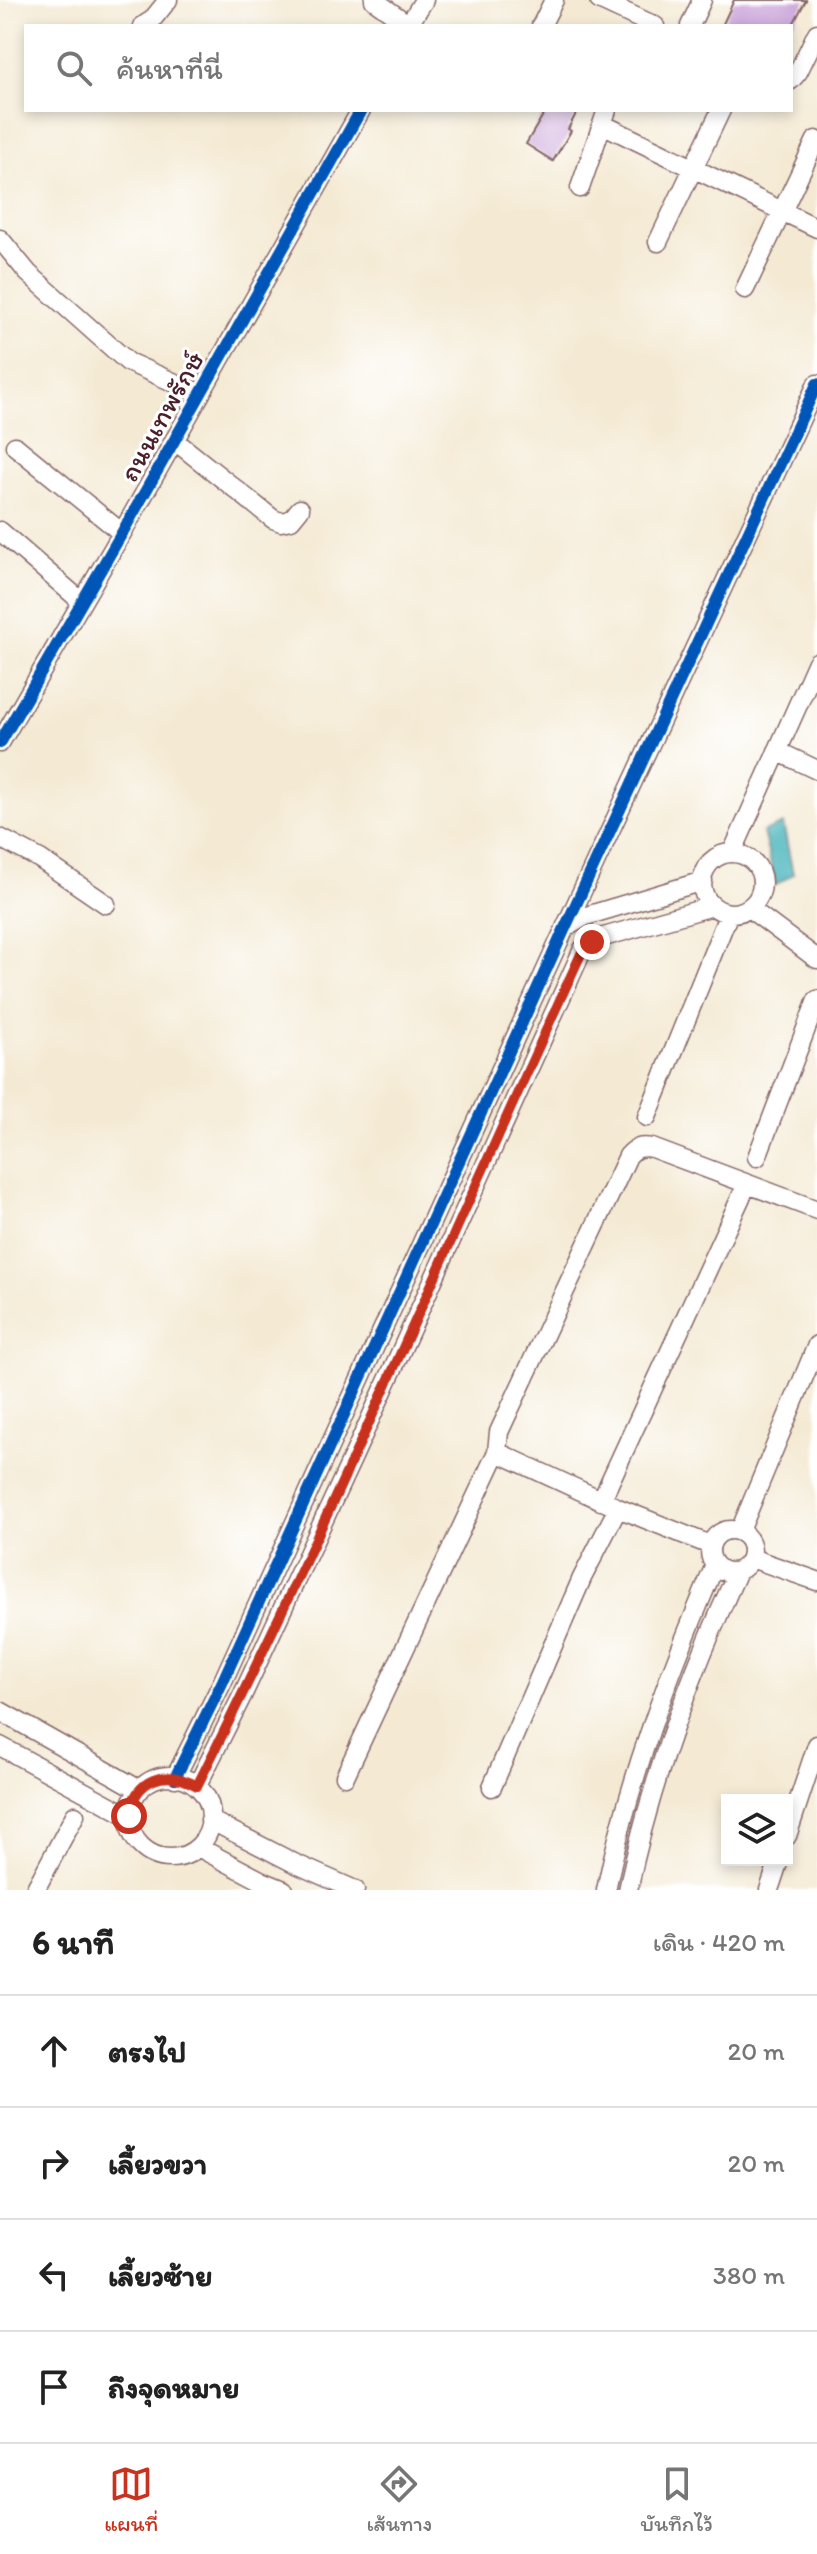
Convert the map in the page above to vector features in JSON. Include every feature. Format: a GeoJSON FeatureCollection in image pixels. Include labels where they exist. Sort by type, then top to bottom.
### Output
{"type":"FeatureCollection","features":[{"type":"Feature","properties":{"kind":"street"},"geometry":{"type":"LineString","coordinates":[[146,24],[168,0]]}},
{"type":"Feature","properties":{"kind":"street"},"geometry":{"type":"LineString","coordinates":[[374,0],[405,24]]}},
{"type":"Feature","properties":{"kind":"street"},"geometry":{"type":"LineString","coordinates":[[409,24],[424,0]]}},
{"type":"Feature","properties":{"kind":"street"},"geometry":{"type":"LineString","coordinates":[[542,24],[554,0]]}},
{"type":"Feature","properties":{"kind":"street"},"geometry":{"type":"LineString","coordinates":[[599,0],[651,24]]}},
{"type":"Feature","properties":{"kind":"street"},"geometry":{"type":"LineString","coordinates":[[691,24],[702,0]]}},
{"type":"Feature","properties":{"kind":"street"},"geometry":{"type":"LineString","coordinates":[[793,78],[817,33]]}},
{"type":"Feature","properties":{"kind":"street","name":"ถนนเทพรักษ์"},"geometry":{"type":"LineString","coordinates":[[0,743],[360,112]]}},
{"type":"Feature","properties":{"kind":"street"},"geometry":{"type":"LineString","coordinates":[[658,242],[720,112]]}},
{"type":"Feature","properties":{"kind":"street"},"geometry":{"type":"LineString","coordinates":[[580,188],[605,117],[693,168],[817,228]]}},
{"type":"Feature","properties":{"kind":"street"},"geometry":{"type":"LineString","coordinates":[[745,289],[816,140]]}},
{"type":"Feature","properties":{"kind":"street"},"geometry":{"type":"LineString","coordinates":[[0,239],[28,273],[128,362],[200,394]]}},
{"type":"Feature","properties":{"kind":"street"},"geometry":{"type":"LineString","coordinates":[[175,1778],[222,1683],[565,928],[817,384]]}},
{"type":"Feature","properties":{"kind":"street"},"geometry":{"type":"LineString","coordinates":[[174,440],[273,519],[281,522],[291,520],[300,509]]}},
{"type":"Feature","properties":{"kind":"street"},"geometry":{"type":"LineString","coordinates":[[15,446],[122,533]]}},
{"type":"Feature","properties":{"kind":"street"},"geometry":{"type":"LineString","coordinates":[[0,531],[82,602]]}},
{"type":"Feature","properties":{"kind":"street"},"geometry":{"type":"LineString","coordinates":[[732,853],[817,662]]}},
{"type":"Feature","properties":{"kind":"street"},"geometry":{"type":"LineString","coordinates":[[777,751],[817,770]]}},
{"type":"Feature","properties":{"kind":"street"},"geometry":{"type":"LineString","coordinates":[[0,838],[40,859],[106,904]]}},
{"type":"Feature","properties":{"kind":"street"},"geometry":{"type":"LineString","coordinates":[[197,1786],[353,1457],[583,949],[600,938],[721,909],[739,912],[749,908],[760,892],[760,873],[750,858],[732,853],[714,859],[708,866],[703,881],[705,896],[721,909]]}},
{"type":"Feature","properties":{"kind":"street"},"geometry":{"type":"LineString","coordinates":[[565,928],[586,916],[703,881]]}},
{"type":"Feature","properties":{"kind":"street"},"geometry":{"type":"LineString","coordinates":[[749,908],[817,959]]}},
{"type":"Feature","properties":{"kind":"street"},"geometry":{"type":"LineString","coordinates":[[647,1117],[721,909]]}},
{"type":"Feature","properties":{"kind":"street"},"geometry":{"type":"LineString","coordinates":[[565,928],[583,949]]}},
{"type":"Feature","properties":{"kind":"street"},"geometry":{"type":"LineString","coordinates":[[757,1157],[817,1000]]}},
{"type":"Feature","properties":{"kind":"street"},"geometry":{"type":"LineString","coordinates":[[345,1776],[497,1452],[499,1432],[628,1156],[642,1146],[652,1148],[817,1210]]}},
{"type":"Feature","properties":{"kind":"street"},"geometry":{"type":"LineString","coordinates":[[492,1787],[582,1578],[609,1504],[747,1184]]}},
{"type":"Feature","properties":{"kind":"street"},"geometry":{"type":"LineString","coordinates":[[740,1531],[817,1345]]}},
{"type":"Feature","properties":{"kind":"street"},"geometry":{"type":"LineString","coordinates":[[330,1447],[353,1457]]}},
{"type":"Feature","properties":{"kind":"street"},"geometry":{"type":"LineString","coordinates":[[497,1452],[609,1504],[710,1545]]}},
{"type":"Feature","properties":{"kind":"street"},"geometry":{"type":"LineString","coordinates":[[628,1890],[654,1784],[677,1717],[700,1656],[744,1564],[752,1545],[740,1531],[728,1529],[717,1535],[710,1545],[711,1559],[725,1571],[744,1564],[817,1581]]}},
{"type":"Feature","properties":{"kind":"street"},"geometry":{"type":"LineString","coordinates":[[606,1890],[619,1827],[649,1730],[715,1565]]}},
{"type":"Feature","properties":{"kind":"street"},"geometry":{"type":"LineString","coordinates":[[222,1683],[243,1694]]}},
{"type":"Feature","properties":{"kind":"street"},"geometry":{"type":"LineString","coordinates":[[0,1711],[140,1790]]}},
{"type":"Feature","properties":{"kind":"street"},"geometry":{"type":"LineString","coordinates":[[793,1818],[817,1745]]}},
{"type":"Feature","properties":{"kind":"street"},"geometry":{"type":"LineString","coordinates":[[0,1746],[129,1816]]}},
{"type":"Feature","properties":{"kind":"street"},"geometry":{"type":"LineString","coordinates":[[160,1778],[175,1778],[183,1778],[197,1786],[207,1798],[210,1820],[204,1841],[198,1847],[180,1857],[163,1858],[149,1853],[138,1843],[131,1831],[129,1816],[140,1790],[160,1778]]}},
{"type":"Feature","properties":{"kind":"street"},"geometry":{"type":"LineString","coordinates":[[35,1890],[75,1815]]}},
{"type":"Feature","properties":{"kind":"street"},"geometry":{"type":"LineString","coordinates":[[210,1820],[355,1890]]}},
{"type":"Feature","properties":{"kind":"street"},"geometry":{"type":"LineString","coordinates":[[198,1847],[284,1890]]}},
{"type":"Feature","properties":{"kind":"street"},"geometry":{"type":"LineString","coordinates":[[769,1890],[777,1866]]}},
{"type":"Feature","properties":{"kind":"water"},"geometry":{"type":"Polygon","coordinates":[[[783,824],[793,874],[776,885],[763,832],[783,824]]]}},
{"type":"Feature","properties":{"kind":"building"},"geometry":{"type":"Polygon","coordinates":[[[734,0],[806,0],[793,24],[723,24],[734,0]]]}},
{"type":"Feature","properties":{"kind":"building"},"geometry":{"type":"Polygon","coordinates":[[[545,112],[577,112],[568,129],[571,131],[553,161],[526,144],[545,112]]]}},
{"type":"Feature","properties":{"kind":"cycle path"},"geometry":{"type":"LineString","coordinates":[[0,743],[360,112]]}},
{"type":"Feature","properties":{"kind":"cycle path"},"geometry":{"type":"LineString","coordinates":[[175,1778],[222,1683],[565,928],[817,384]]}},
{"type":"Feature","properties":{"kind":"route"},"geometry":{"type":"LineString","coordinates":[[129,1816],[134,1798],[152,1781],[168,1777],[183,1778],[197,1786],[353,1457],[581,954],[592,942]]}}]}
